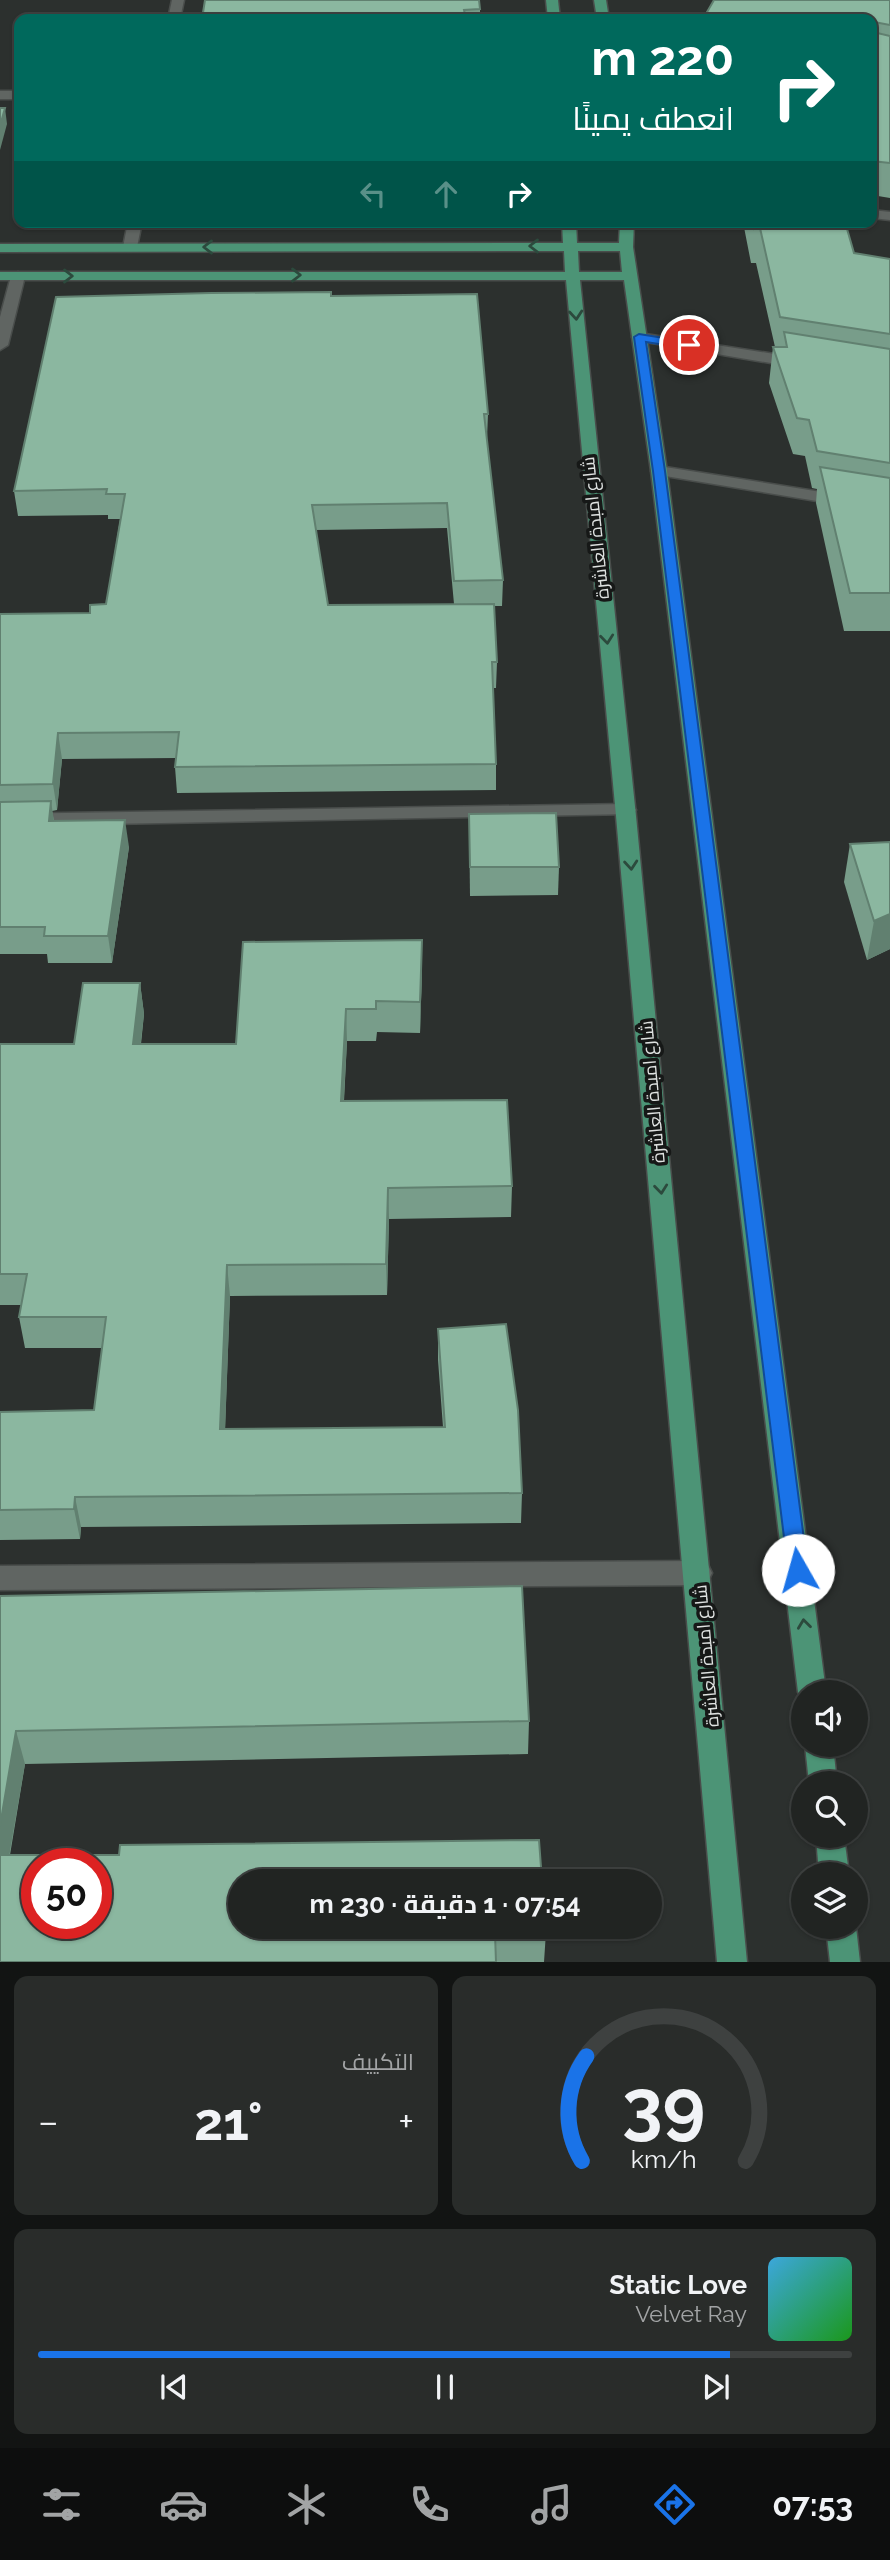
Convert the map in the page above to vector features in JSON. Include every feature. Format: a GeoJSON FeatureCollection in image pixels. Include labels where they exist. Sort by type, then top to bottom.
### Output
{"type":"FeatureCollection","features":[{"type":"Feature","properties":{"kind":"main road","name":"شارع امبدة العاشرة"},"geometry":{"type":"LineString","coordinates":[[569,228],[592,509],[626,810],[699,1573],[732,1962]]}},
{"type":"Feature","properties":{"kind":"main road"},"geometry":{"type":"LineString","coordinates":[[627,228],[626,247],[659,471],[810,1680]]}},
{"type":"Feature","properties":{"kind":"main road"},"geometry":{"type":"LineString","coordinates":[[0,248],[626,247]]}},
{"type":"Feature","properties":{"kind":"main road"},"geometry":{"type":"LineString","coordinates":[[0,276],[630,276]]}},
{"type":"Feature","properties":{"kind":"main road"},"geometry":{"type":"LineString","coordinates":[[842,1939],[845,1962]]}},
{"type":"Feature","properties":{"kind":"street"},"geometry":{"type":"LineString","coordinates":[[131,247],[134,228]]}},
{"type":"Feature","properties":{"kind":"street"},"geometry":{"type":"LineString","coordinates":[[0,345],[18,276]]}},
{"type":"Feature","properties":{"kind":"street"},"geometry":{"type":"LineString","coordinates":[[639,337],[811,365]]}},
{"type":"Feature","properties":{"kind":"street"},"geometry":{"type":"LineString","coordinates":[[659,471],[890,508]]}},
{"type":"Feature","properties":{"kind":"street"},"geometry":{"type":"LineString","coordinates":[[0,820],[626,810]]}},
{"type":"Feature","properties":{"kind":"street"},"geometry":{"type":"LineString","coordinates":[[0,1578],[699,1573]]}},
{"type":"Feature","properties":{"kind":"building"},"geometry":{"type":"Polygon","coordinates":[[[205,0],[479,0],[480,9],[464,10],[465,14],[203,14],[205,0]]]}},
{"type":"Feature","properties":{"kind":"building"},"geometry":{"type":"Polygon","coordinates":[[[714,0],[890,0],[890,25],[877,23],[877,14],[706,14],[714,0]]]}},
{"type":"Feature","properties":{"kind":"building"},"geometry":{"type":"Polygon","coordinates":[[[877,33],[890,36],[890,163],[877,162],[877,33]]]}},
{"type":"Feature","properties":{"kind":"building"},"geometry":{"type":"Polygon","coordinates":[[[0,108],[5,108],[0,126],[0,108]]]}},
{"type":"Feature","properties":{"kind":"building"},"geometry":{"type":"Polygon","coordinates":[[[760,228],[847,228],[854,253],[890,259],[890,334],[780,317],[760,228]]]}},
{"type":"Feature","properties":{"kind":"building"},"geometry":{"type":"Polygon","coordinates":[[[331,292],[331,296],[477,294],[488,414],[484,414],[503,580],[454,581],[447,503],[312,505],[328,605],[494,604],[497,662],[492,662],[496,764],[175,767],[179,732],[58,733],[53,784],[0,785],[0,614],[90,613],[90,605],[106,604],[125,494],[106,494],[107,489],[14,491],[56,297],[331,292]]]}},
{"type":"Feature","properties":{"kind":"building"},"geometry":{"type":"Polygon","coordinates":[[[784,332],[890,349],[890,463],[817,451],[809,420],[797,418],[773,347],[787,347],[784,332]]]}},
{"type":"Feature","properties":{"kind":"building"},"geometry":{"type":"Polygon","coordinates":[[[820,467],[890,478],[890,593],[850,593],[820,467]]]}},
{"type":"Feature","properties":{"kind":"building"},"geometry":{"type":"Polygon","coordinates":[[[51,801],[49,821],[125,820],[108,936],[44,936],[45,927],[0,927],[0,802],[51,801]]]}},
{"type":"Feature","properties":{"kind":"building"},"geometry":{"type":"Polygon","coordinates":[[[556,813],[559,867],[470,867],[469,814],[556,813]]]}},
{"type":"Feature","properties":{"kind":"building"},"geometry":{"type":"Polygon","coordinates":[[[890,842],[890,914],[874,921],[850,844],[890,842]]]}},
{"type":"Feature","properties":{"kind":"building"},"geometry":{"type":"Polygon","coordinates":[[[422,940],[420,1002],[376,1001],[376,1009],[346,1009],[341,1101],[507,1100],[512,1186],[388,1188],[386,1264],[227,1265],[220,1429],[445,1427],[438,1329],[506,1324],[518,1410],[522,1493],[75,1497],[74,1509],[0,1510],[0,1412],[94,1410],[106,1317],[19,1317],[27,1274],[0,1274],[0,1044],[74,1044],[83,983],[140,983],[133,1044],[236,1044],[243,942],[422,940]]]}},
{"type":"Feature","properties":{"kind":"building"},"geometry":{"type":"Polygon","coordinates":[[[522,1586],[529,1721],[16,1731],[0,1826],[0,1596],[522,1586]]]}},
{"type":"Feature","properties":{"kind":"building"},"geometry":{"type":"Polygon","coordinates":[[[539,1840],[541,1869],[228,1869],[228,1939],[495,1939],[496,1962],[0,1962],[0,1855],[21,1855],[21,1939],[112,1939],[112,1855],[119,1855],[120,1845],[539,1840]]]}},
{"type":"Feature","properties":{"kind":"route"},"geometry":{"type":"LineString","coordinates":[[689,345],[639,337],[659,471],[798,1570]]}}]}
